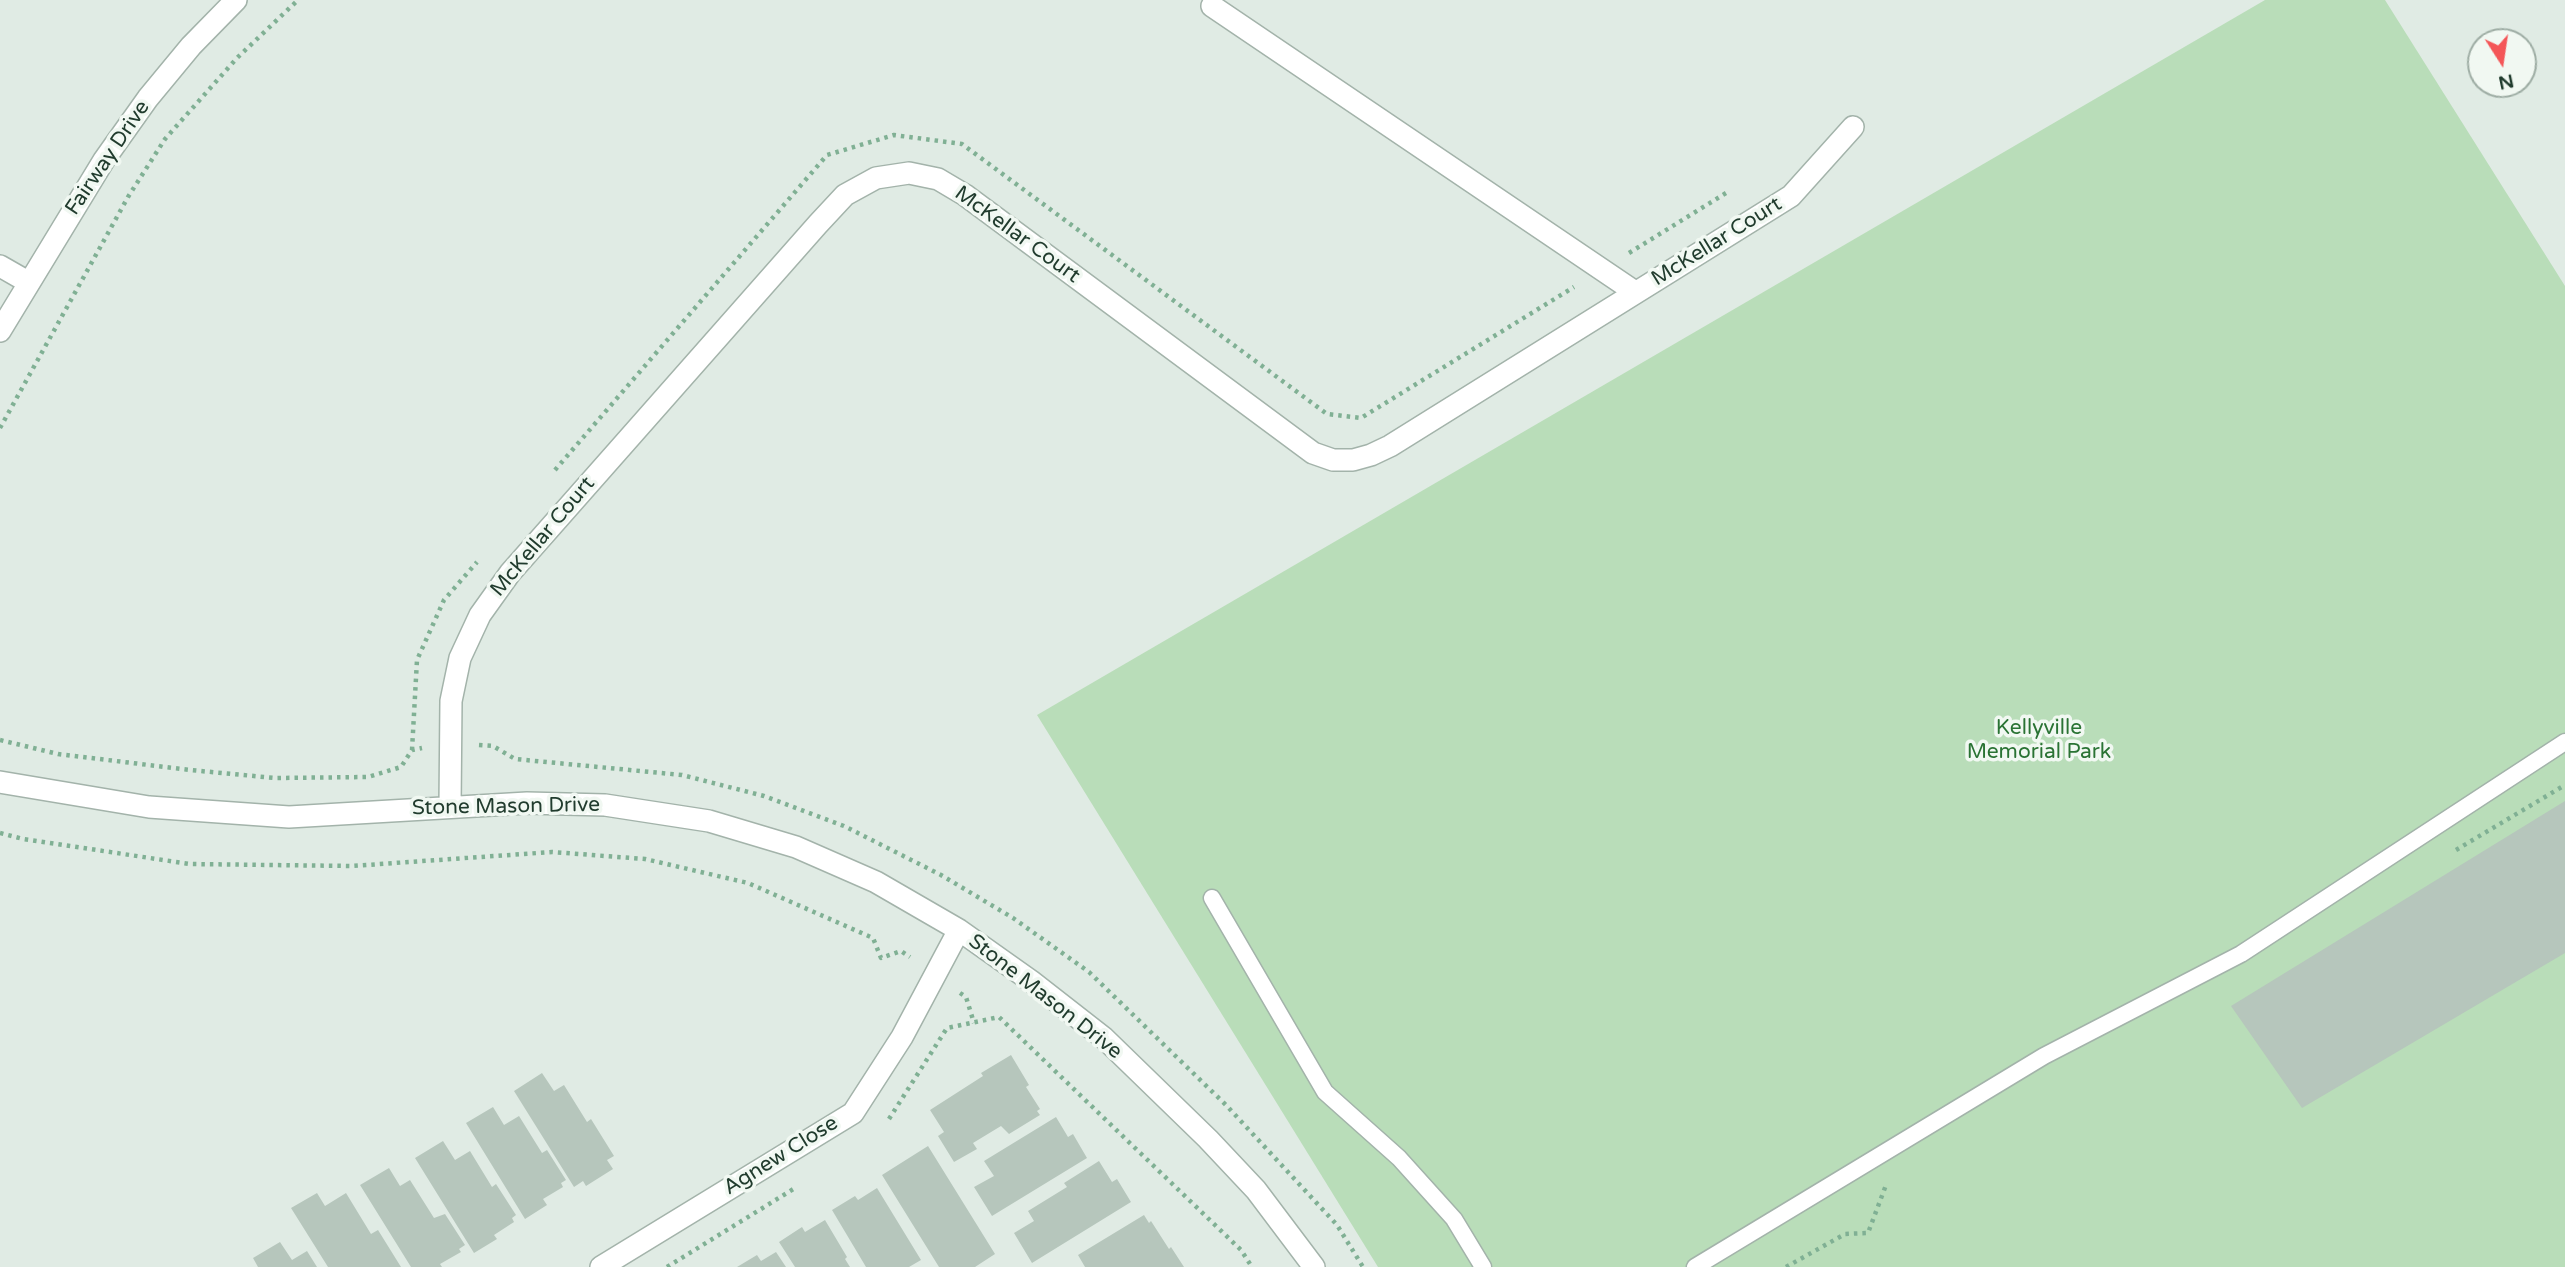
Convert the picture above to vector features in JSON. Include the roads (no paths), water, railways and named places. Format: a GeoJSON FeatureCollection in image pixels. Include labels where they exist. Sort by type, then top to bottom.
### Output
{"type":"FeatureCollection","features":[{"type":"Feature","properties":{"kind":"street","name":"Fairway Drive"},"geometry":{"type":"LineString","coordinates":[[0,331],[104,160],[148,98],[191,46],[236,0]]}},
{"type":"Feature","properties":{"kind":"street","name":"McKellar Court"},"geometry":{"type":"LineString","coordinates":[[1212,6],[1634,292]]}},
{"type":"Feature","properties":{"kind":"street","name":"McKellar Court"},"geometry":{"type":"LineString","coordinates":[[450,806],[451,701],[460,659],[480,615],[510,573],[818,223],[845,195],[876,178],[909,173],[938,179],[965,195],[1313,453],[1333,460],[1353,460],[1390,446],[1791,196],[1853,127]]}},
{"type":"Feature","properties":{"kind":"street"},"geometry":{"type":"LineString","coordinates":[[0,266],[28,282]]}},
{"type":"Feature","properties":{"kind":"street","name":"Stone Mason Drive"},"geometry":{"type":"LineString","coordinates":[[0,782],[149,807],[289,817],[450,806],[605,804],[709,821],[796,847],[876,882],[959,930],[1031,981],[1104,1038],[1208,1139],[1256,1190],[1314,1267]]}},
{"type":"Feature","properties":{"kind":"street","name":"Agnew Close"},"geometry":{"type":"LineString","coordinates":[[601,1267],[853,1113],[902,1037],[959,930]]}},
{"type":"Feature","properties":{"kind":"lane"},"geometry":{"type":"LineString","coordinates":[[1695,1267],[2044,1056],[2241,954],[2565,742]]}},
{"type":"Feature","properties":{"kind":"lane"},"geometry":{"type":"LineString","coordinates":[[1212,898],[1325,1092],[1399,1158],[1454,1219],[1483,1267]]}},
{"type":"Feature","properties":{"kind":"park label","name":"Kellyville Memorial Park"},"geometry":{"type":"Point","coordinates":[2039,740]}}]}
